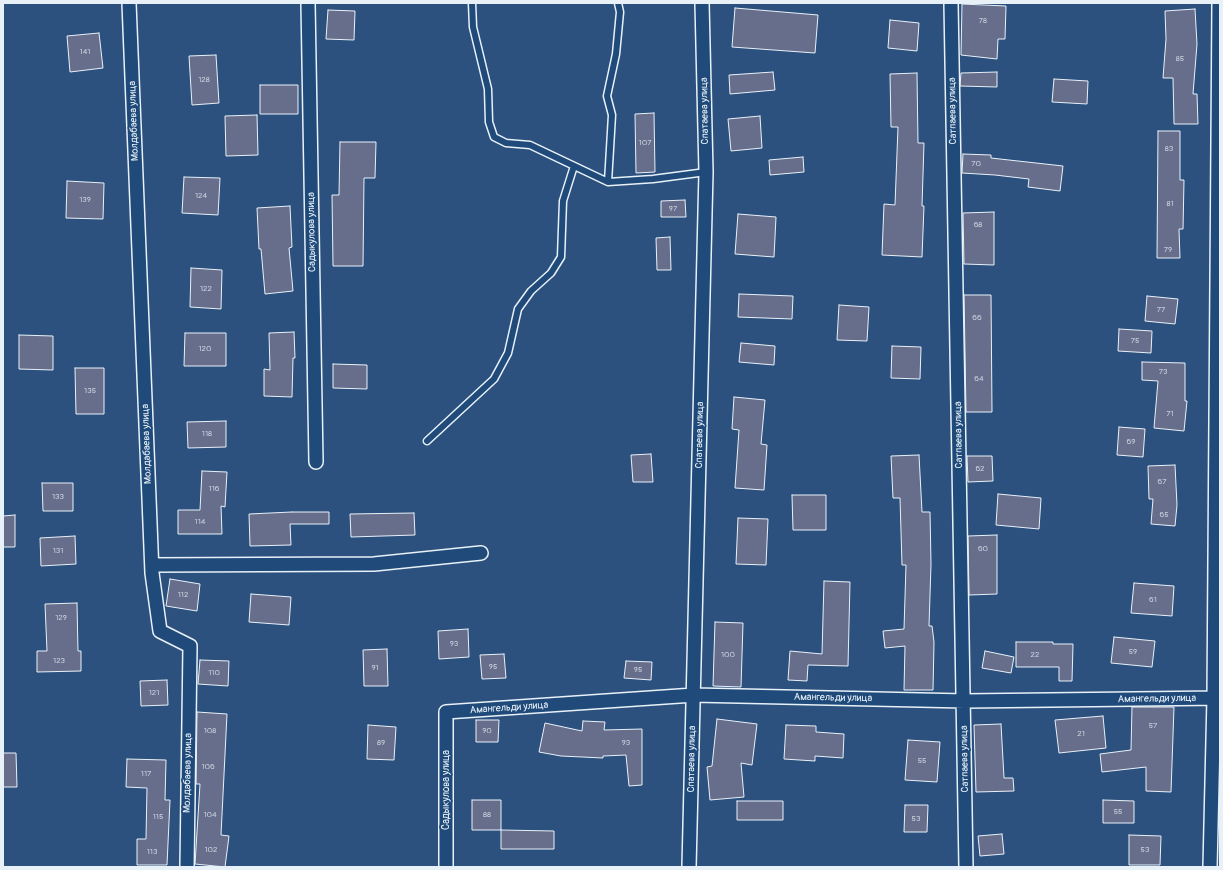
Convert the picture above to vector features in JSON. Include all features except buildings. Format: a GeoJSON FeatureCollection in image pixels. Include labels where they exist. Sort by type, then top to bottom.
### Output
{"type":"FeatureCollection","features":[{"type":"Feature","properties":{"kind":"street","name":"Молдабаева улица"},"geometry":{"type":"LineString","coordinates":[[129,3],[152,565],[160,631],[190,646],[187,867]]}},
{"type":"Feature","properties":{"kind":"street","name":"Садыкулова улица"},"geometry":{"type":"LineString","coordinates":[[308,3],[316,462]]}},
{"type":"Feature","properties":{"kind":"street","name":"Спатаева улица"},"geometry":{"type":"LineString","coordinates":[[689,867],[706,172],[702,3]]}},
{"type":"Feature","properties":{"kind":"street","name":"Сатпаева улица"},"geometry":{"type":"LineString","coordinates":[[951,3],[966,867]]}},
{"type":"Feature","properties":{"kind":"street"},"geometry":{"type":"LineString","coordinates":[[1210,867],[1217,698],[1219,3]]}},
{"type":"Feature","properties":{"kind":"street"},"geometry":{"type":"LineString","coordinates":[[152,565],[374,564],[481,553]]}},
{"type":"Feature","properties":{"kind":"street","name":"Амангельди улица"},"geometry":{"type":"LineString","coordinates":[[446,712],[694,695],[964,701],[1217,698]]}},
{"type":"Feature","properties":{"kind":"street","name":"Садыкулова улица"},"geometry":{"type":"LineString","coordinates":[[446,712],[446,867]]}},
{"type":"Feature","properties":{"kind":"lane"},"geometry":{"type":"LineString","coordinates":[[472,3],[473,27],[488,89],[489,122],[494,137],[506,144],[530,145],[608,182],[653,180],[706,172]]}},
{"type":"Feature","properties":{"kind":"lane"},"geometry":{"type":"LineString","coordinates":[[608,182],[612,115],[607,96],[616,54],[620,12],[618,3]]}},
{"type":"Feature","properties":{"kind":"lane"},"geometry":{"type":"LineString","coordinates":[[427,441],[494,379],[508,353],[518,309],[531,291],[551,273],[561,257],[563,201],[574,166]]}}]}
